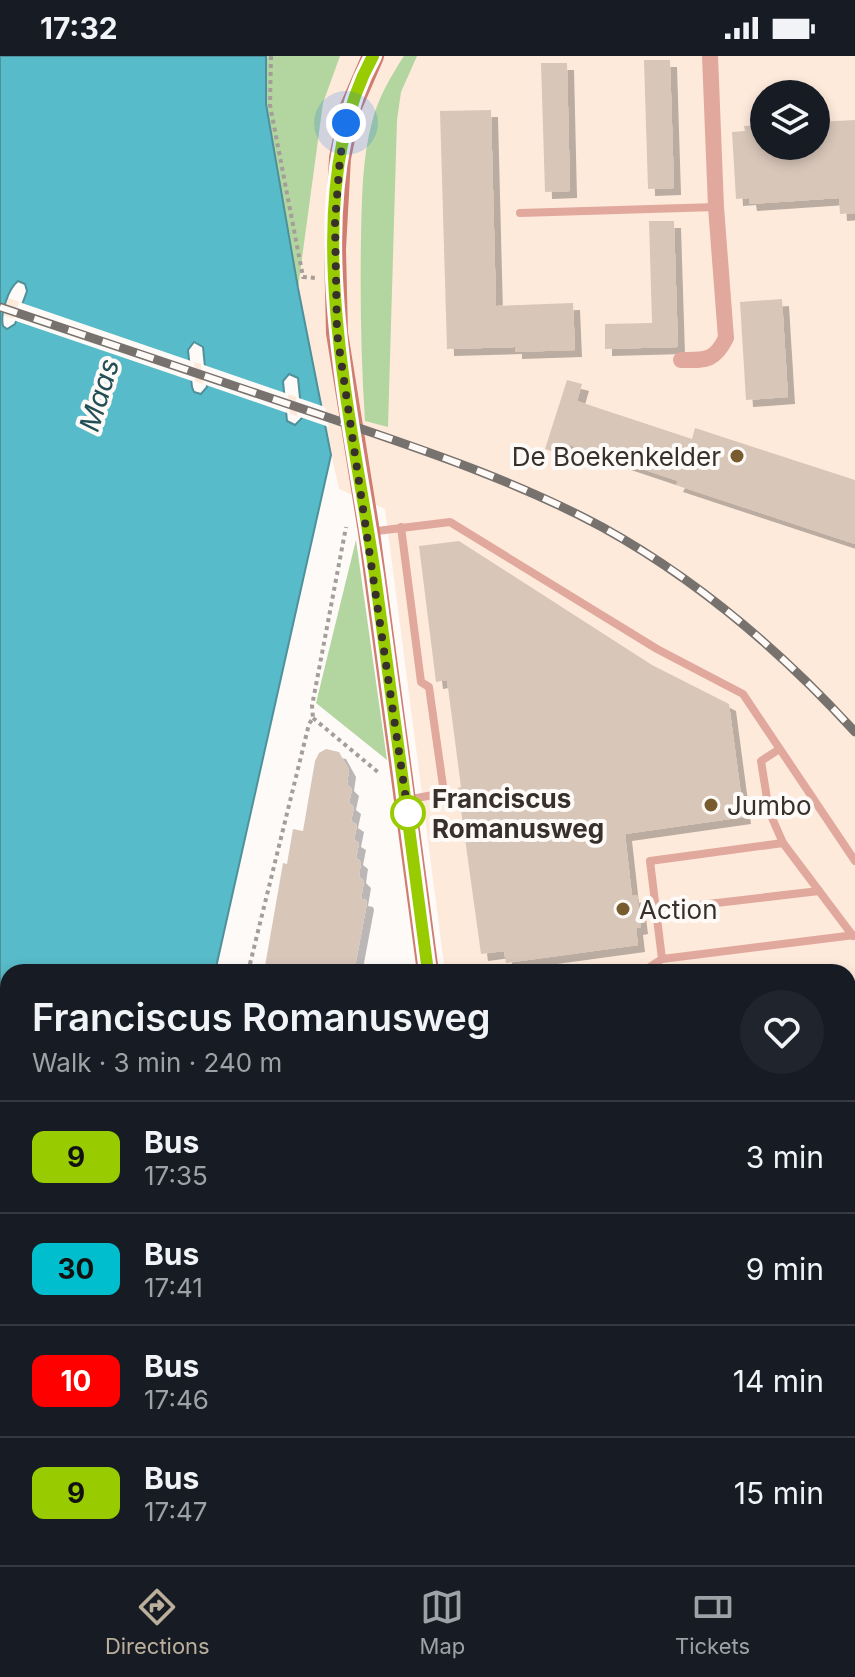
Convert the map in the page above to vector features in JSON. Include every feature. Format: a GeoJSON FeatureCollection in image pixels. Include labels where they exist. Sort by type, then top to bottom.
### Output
{"type":"FeatureCollection","features":[{"type":"Feature","properties":{"kind":"street"},"geometry":{"type":"LineString","coordinates":[[373,56],[359,84],[346,123],[340,158],[335,249],[339,351],[369,532],[427,964]]}},
{"type":"Feature","properties":{"kind":"street"},"geometry":{"type":"LineString","coordinates":[[681,360],[705,360],[718,354],[726,338],[716,207],[710,56]]}},
{"type":"Feature","properties":{"kind":"lane"},"geometry":{"type":"LineString","coordinates":[[520,213],[716,207]]}},
{"type":"Feature","properties":{"kind":"lane"},"geometry":{"type":"LineString","coordinates":[[369,532],[450,522],[657,649],[743,694],[855,861]]}},
{"type":"Feature","properties":{"kind":"lane"},"geometry":{"type":"LineString","coordinates":[[401,527],[421,682],[429,687],[444,793],[406,800]]}},
{"type":"Feature","properties":{"kind":"lane"},"geometry":{"type":"LineString","coordinates":[[778,750],[761,761],[769,811],[783,843],[854,936]]}},
{"type":"Feature","properties":{"kind":"lane"},"geometry":{"type":"LineString","coordinates":[[662,959],[650,861],[783,843]]}},
{"type":"Feature","properties":{"kind":"lane"},"geometry":{"type":"LineString","coordinates":[[656,910],[819,891]]}},
{"type":"Feature","properties":{"kind":"lane"},"geometry":{"type":"LineString","coordinates":[[654,964],[662,959],[854,936]]}},
{"type":"Feature","properties":{"kind":"path"},"geometry":{"type":"LineString","coordinates":[[271,56],[270,105],[297,250],[303,277],[319,278]]}},
{"type":"Feature","properties":{"kind":"path"},"geometry":{"type":"LineString","coordinates":[[250,964],[313,718],[312,706],[346,526]]}},
{"type":"Feature","properties":{"kind":"path"},"geometry":{"type":"LineString","coordinates":[[313,718],[376,770],[382,780]]}},
{"type":"Feature","properties":{"kind":"shaded area"},"geometry":{"type":"Polygon","coordinates":[[[319,56],[855,56],[855,964],[444,964],[385,509],[339,489],[325,426],[0,314],[0,295],[320,405],[298,288],[319,56]]]}},
{"type":"Feature","properties":{"kind":"green space"},"geometry":{"type":"Polygon","coordinates":[[[266,56],[340,56],[323,103],[298,288],[266,104],[266,56]]]}},
{"type":"Feature","properties":{"kind":"green space"},"geometry":{"type":"Polygon","coordinates":[[[404,56],[417,56],[401,92],[397,120],[388,427],[365,421],[361,306],[362,194],[366,150],[375,113],[385,88],[404,56]]]}},
{"type":"Feature","properties":{"kind":"green space"},"geometry":{"type":"Polygon","coordinates":[[[356,540],[387,760],[316,703],[356,540]]]}},
{"type":"Feature","properties":{"kind":"water","name":"Maas"},"geometry":{"type":"Polygon","coordinates":[[[0,56],[266,56],[266,104],[331,455],[217,964],[0,964],[0,56]],[[18,281],[8,296],[2,321],[7,329],[15,324],[27,291],[25,284],[18,281]],[[194,342],[188,350],[192,387],[194,392],[201,394],[207,387],[203,347],[194,342]],[[289,374],[283,381],[287,421],[295,425],[302,418],[298,378],[289,374]]]}},
{"type":"Feature","properties":{"kind":"pier"},"geometry":{"type":"Polygon","coordinates":[[[19,302],[194,362],[195,382],[13,320],[19,302]]]}},
{"type":"Feature","properties":{"kind":"pier"},"geometry":{"type":"Polygon","coordinates":[[[201,364],[288,394],[290,414],[203,384],[201,364]]]}},
{"type":"Feature","properties":{"kind":"pier"},"geometry":{"type":"Polygon","coordinates":[[[296,397],[325,407],[329,427],[297,416],[296,397]]]}},
{"type":"Feature","properties":{"kind":"building"},"geometry":{"type":"Polygon","coordinates":[[[644,60],[670,60],[674,188],[648,189],[644,60]]]}},
{"type":"Feature","properties":{"kind":"building"},"geometry":{"type":"Polygon","coordinates":[[[541,63],[567,63],[570,191],[545,192],[541,63]]]}},
{"type":"Feature","properties":{"kind":"building"},"geometry":{"type":"Polygon","coordinates":[[[491,110],[496,306],[573,303],[575,350],[515,352],[515,347],[447,349],[440,111],[491,110]]]}},
{"type":"Feature","properties":{"kind":"building"},"geometry":{"type":"Polygon","coordinates":[[[855,120],[855,213],[840,214],[839,198],[750,204],[749,198],[736,199],[732,132],[745,131],[744,126],[750,126],[750,160],[830,160],[830,121],[855,120]]]}},
{"type":"Feature","properties":{"kind":"building"},"geometry":{"type":"Polygon","coordinates":[[[649,221],[674,221],[678,347],[605,349],[605,324],[652,323],[649,221]]]}},
{"type":"Feature","properties":{"kind":"building"},"geometry":{"type":"Polygon","coordinates":[[[782,299],[788,397],[746,400],[740,302],[782,299]]]}},
{"type":"Feature","properties":{"kind":"building"},"geometry":{"type":"Polygon","coordinates":[[[567,380],[582,384],[577,401],[692,439],[695,428],[855,480],[855,544],[676,485],[678,481],[564,443],[560,454],[545,449],[567,380]]]}},
{"type":"Feature","properties":{"kind":"building"},"geometry":{"type":"Polygon","coordinates":[[[459,541],[652,665],[729,704],[744,817],[625,834],[632,896],[637,895],[641,927],[636,928],[638,945],[506,963],[504,951],[481,954],[447,680],[436,682],[419,546],[459,541]]]}},
{"type":"Feature","properties":{"kind":"building"},"geometry":{"type":"Polygon","coordinates":[[[326,749],[339,752],[349,770],[347,784],[352,789],[349,803],[354,807],[351,821],[357,825],[354,840],[359,843],[356,858],[361,862],[359,876],[364,881],[361,899],[367,903],[356,964],[265,964],[283,863],[287,864],[293,829],[303,831],[319,753],[326,749]]]}},
{"type":"Feature","properties":{"kind":"railway"},"geometry":{"type":"LineString","coordinates":[[0,307],[429,452],[568,510],[637,548],[705,594],[798,673],[855,732]]}},
{"type":"Feature","properties":{"kind":"bus line","name":"9"},"geometry":{"type":"LineString","coordinates":[[373,56],[350,109],[340,158],[335,249],[337,333],[369,532],[427,964]]}},
{"type":"Feature","properties":{"kind":"place","name":"De Boekenkelder"},"geometry":{"type":"Point","coordinates":[737,456]}},
{"type":"Feature","properties":{"kind":"place","name":"Jumbo"},"geometry":{"type":"Point","coordinates":[711,805]}},
{"type":"Feature","properties":{"kind":"place","name":"Franciscus Romanusweg"},"geometry":{"type":"Point","coordinates":[408,813]}},
{"type":"Feature","properties":{"kind":"place","name":"Action"},"geometry":{"type":"Point","coordinates":[623,909]}},
{"type":"Feature","properties":{"kind":"route"},"geometry":{"type":"LineString","coordinates":[[346,123],[335,222],[337,333],[369,532],[408,813]]}}]}
